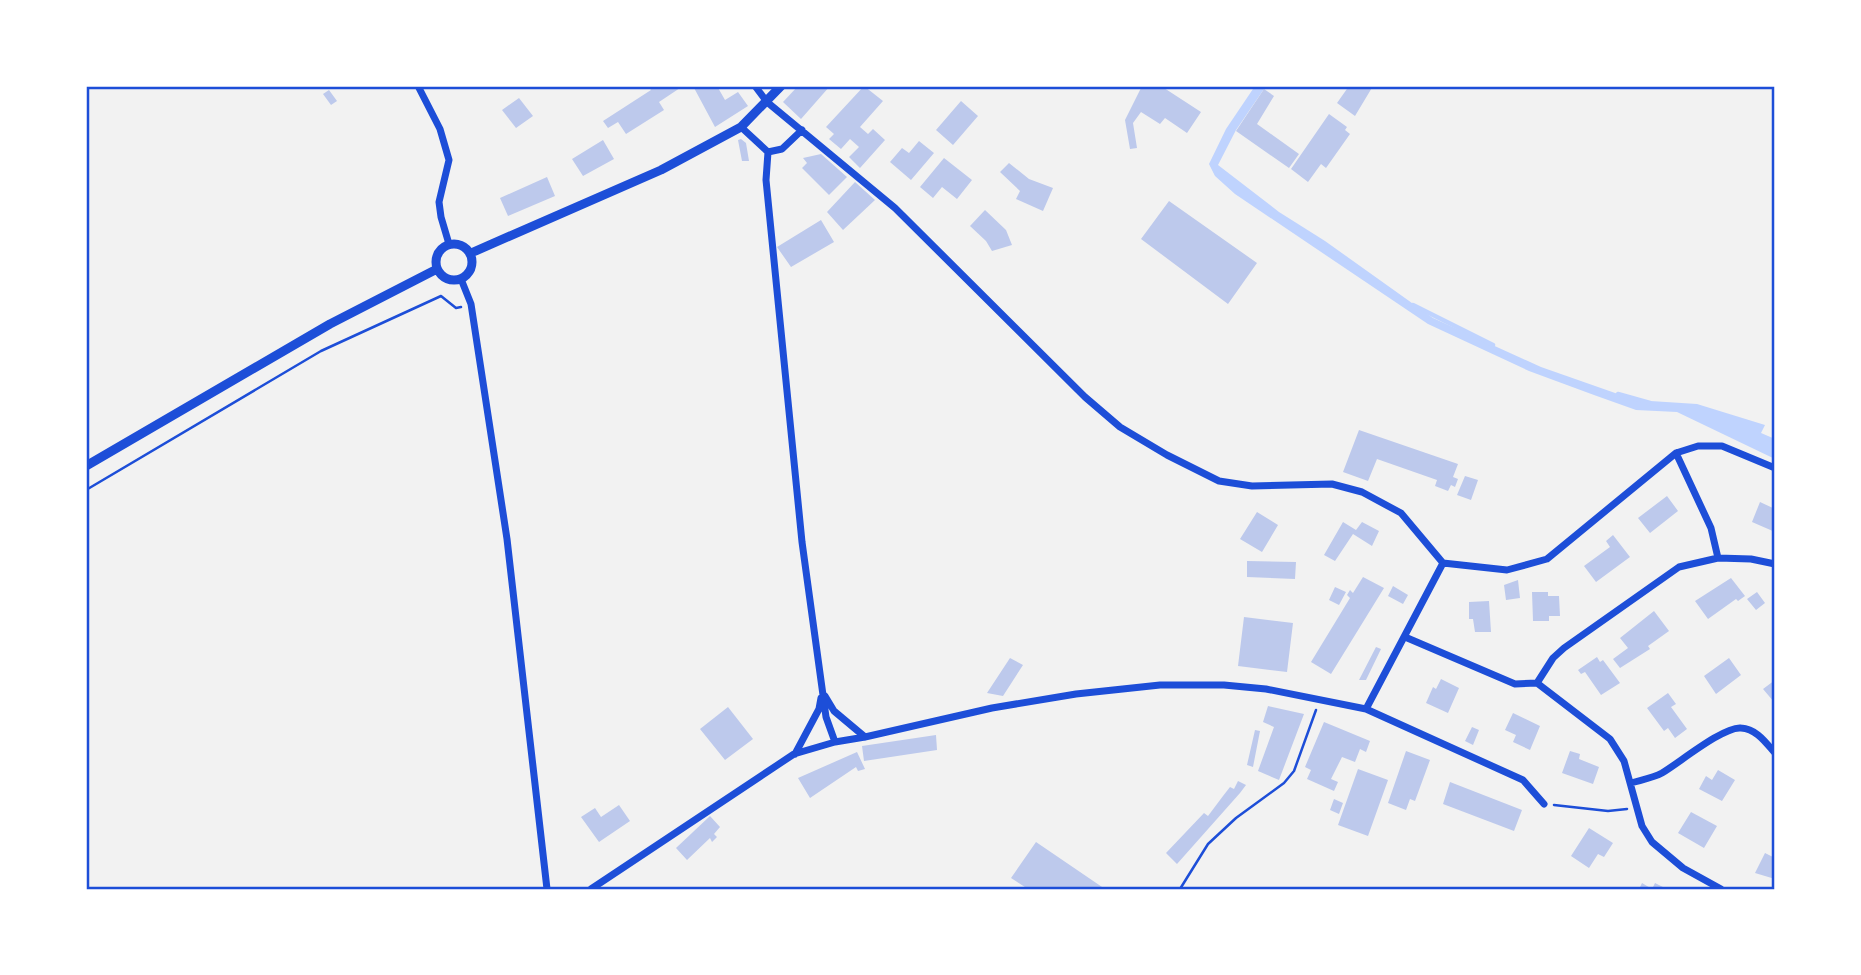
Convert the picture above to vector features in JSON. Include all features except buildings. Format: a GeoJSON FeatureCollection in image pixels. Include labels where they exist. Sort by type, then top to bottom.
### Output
{"type":"FeatureCollection","features":[{"type":"Feature","properties":{"kind":"street"},"geometry":{"type":"LineString","coordinates":[[418,86],[440,129],[449,160],[439,202],[449,244]]}},
{"type":"Feature","properties":{"kind":"street"},"geometry":{"type":"LineString","coordinates":[[755,86],[767,102],[895,208],[1085,397],[1120,428],[1219,481],[1252,486],[1332,484],[1362,492],[1401,513],[1443,563],[1507,570],[1547,559],[1676,453],[1698,446],[1722,446],[1775,468]]}},
{"type":"Feature","properties":{"kind":"street"},"geometry":{"type":"LineString","coordinates":[[471,253],[661,170],[741,127],[781,86]]}},
{"type":"Feature","properties":{"kind":"street"},"geometry":{"type":"LineString","coordinates":[[741,127],[768,152]]}},
{"type":"Feature","properties":{"kind":"street"},"geometry":{"type":"LineString","coordinates":[[768,152],[782,149],[802,130]]}},
{"type":"Feature","properties":{"kind":"street"},"geometry":{"type":"LineString","coordinates":[[768,152],[766,180],[801,528],[822,692],[835,742]]}},
{"type":"Feature","properties":{"kind":"street"},"geometry":{"type":"LineString","coordinates":[[449,244],[462,245],[471,253],[473,266],[461,279],[444,277],[437,269],[437,257],[449,244]]}},
{"type":"Feature","properties":{"kind":"street"},"geometry":{"type":"LineString","coordinates":[[86,466],[330,324],[437,269]]}},
{"type":"Feature","properties":{"kind":"street"},"geometry":{"type":"LineString","coordinates":[[461,279],[471,304],[507,539],[547,889]]}},
{"type":"Feature","properties":{"kind":"street"},"geometry":{"type":"LineString","coordinates":[[1676,453],[1711,528],[1718,558]]}},
{"type":"Feature","properties":{"kind":"street"},"geometry":{"type":"LineString","coordinates":[[1537,683],[1553,658],[1564,648],[1679,567],[1718,558],[1751,559],[1775,564]]}},
{"type":"Feature","properties":{"kind":"street"},"geometry":{"type":"LineString","coordinates":[[1366,709],[1443,563]]}},
{"type":"Feature","properties":{"kind":"street"},"geometry":{"type":"LineString","coordinates":[[1405,637],[1516,684],[1537,683],[1610,738],[1624,761],[1642,826],[1652,842],[1683,868],[1721,889]]}},
{"type":"Feature","properties":{"kind":"street"},"geometry":{"type":"LineString","coordinates":[[591,889],[794,754],[835,742],[992,708],[1076,694],[1160,685],[1224,685],[1266,689],[1366,709],[1523,780],[1544,804]]}},
{"type":"Feature","properties":{"kind":"street"},"geometry":{"type":"LineString","coordinates":[[822,692],[834,711],[865,737]]}},
{"type":"Feature","properties":{"kind":"street"},"geometry":{"type":"LineString","coordinates":[[794,754],[819,709],[822,692]]}},
{"type":"Feature","properties":{"kind":"street"},"geometry":{"type":"LineString","coordinates":[[1631,783],[1659,774],[1730,730],[1741,728],[1763,738],[1775,753]]}},
{"type":"Feature","properties":{"kind":"path"},"geometry":{"type":"LineString","coordinates":[[86,490],[320,351],[441,296],[456,308],[471,304]]}},
{"type":"Feature","properties":{"kind":"path"},"geometry":{"type":"LineString","coordinates":[[1180,889],[1208,844],[1236,818],[1284,783],[1294,771],[1320,700]]}},
{"type":"Feature","properties":{"kind":"path"},"geometry":{"type":"LineString","coordinates":[[1544,804],[1608,811],[1638,807]]}},
{"type":"Feature","properties":{"kind":"water"},"geometry":{"type":"Polygon","coordinates":[[[1255,86],[1266,86],[1236,130],[1218,165],[1279,212],[1325,241],[1433,318],[1541,367],[1635,400],[1697,404],[1765,425],[1761,433],[1775,439],[1775,459],[1677,412],[1636,410],[1529,371],[1428,324],[1235,194],[1215,176],[1209,164],[1226,129],[1255,86]]]}},
{"type":"Feature","properties":{"kind":"waterway"},"geometry":{"type":"LineString","coordinates":[[1413,305],[1493,345]]}},
{"type":"Feature","properties":{"kind":"waterway"},"geometry":{"type":"LineString","coordinates":[[1618,394],[1650,403]]}}]}
